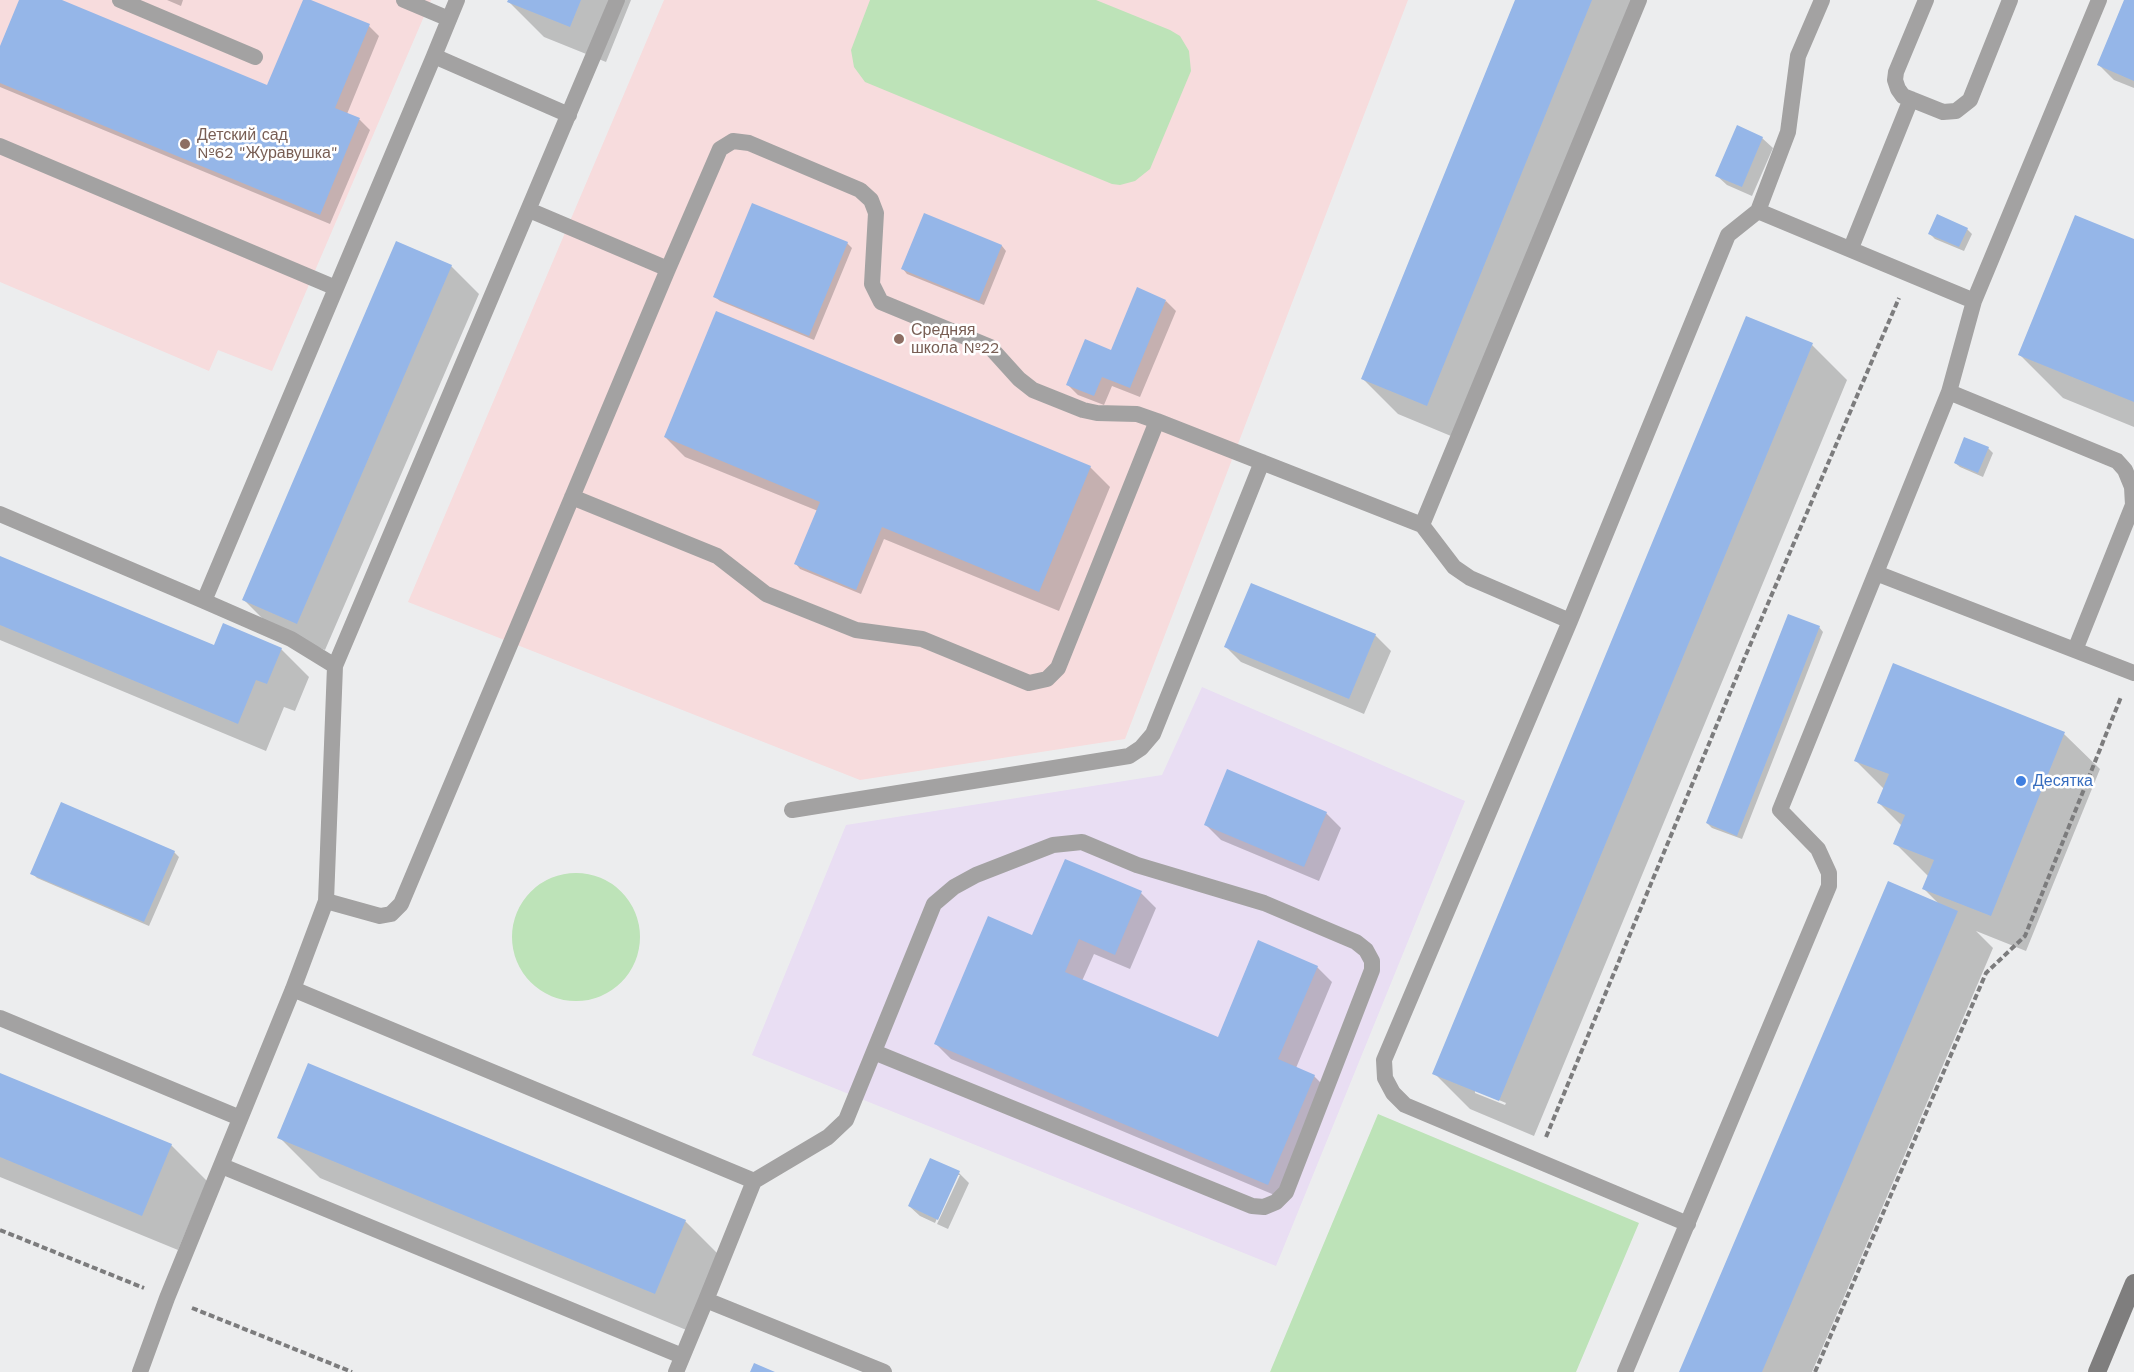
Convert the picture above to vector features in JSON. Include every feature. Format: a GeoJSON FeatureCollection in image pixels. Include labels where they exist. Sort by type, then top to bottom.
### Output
{"type":"FeatureCollection","features":[{"type":"Feature","properties":{"kind":"main road"},"geometry":{"type":"LineString","coordinates":[[2097,1372],[2134,1283]]}},
{"type":"Feature","properties":{"kind":"lane"},"geometry":{"type":"LineString","coordinates":[[120,0],[255,57]]}},
{"type":"Feature","properties":{"kind":"lane"},"geometry":{"type":"LineString","coordinates":[[404,0],[449,19]]}},
{"type":"Feature","properties":{"kind":"lane"},"geometry":{"type":"LineString","coordinates":[[204,602],[457,0]]}},
{"type":"Feature","properties":{"kind":"lane"},"geometry":{"type":"LineString","coordinates":[[140,1372],[326,901],[336,666],[617,0]]}},
{"type":"Feature","properties":{"kind":"lane"},"geometry":{"type":"LineString","coordinates":[[1422,525],[1639,0]]}},
{"type":"Feature","properties":{"kind":"lane"},"geometry":{"type":"LineString","coordinates":[[1688,1224],[1405,1105],[1393,1093],[1385,1078],[1384,1060],[1570,621],[1728,235],[1758,211],[1788,132],[1798,56],[1822,0]]}},
{"type":"Feature","properties":{"kind":"lane"},"geometry":{"type":"LineString","coordinates":[[1926,0],[1896,72],[1895,80],[1904,96],[1943,112],[1956,111],[1970,100],[2010,0]]}},
{"type":"Feature","properties":{"kind":"lane"},"geometry":{"type":"LineString","coordinates":[[1625,1372],[1829,886],[1829,873],[1818,849],[1780,810],[1949,392],[1974,301],[2098,0]]}},
{"type":"Feature","properties":{"kind":"lane"},"geometry":{"type":"LineString","coordinates":[[434,56],[569,115]]}},
{"type":"Feature","properties":{"kind":"lane"},"geometry":{"type":"LineString","coordinates":[[1851,248],[1911,99]]}},
{"type":"Feature","properties":{"kind":"lane"},"geometry":{"type":"LineString","coordinates":[[326,901],[380,916],[391,914],[401,904],[720,149],[733,141],[749,142],[860,190],[871,200],[876,213],[872,284],[881,302],[990,347],[1019,379],[1033,390],[1083,410],[1097,413],[1137,414],[1422,525],[1454,567],[1470,578],[1570,621]]}},
{"type":"Feature","properties":{"kind":"lane"},"geometry":{"type":"LineString","coordinates":[[0,146],[336,288]]}},
{"type":"Feature","properties":{"kind":"lane"},"geometry":{"type":"LineString","coordinates":[[529,210],[668,269]]}},
{"type":"Feature","properties":{"kind":"lane"},"geometry":{"type":"LineString","coordinates":[[1758,211],[1974,301]]}},
{"type":"Feature","properties":{"kind":"lane"},"geometry":{"type":"LineString","coordinates":[[1949,392],[2117,461],[2125,470],[2132,487],[2133,505],[2075,650]]}},
{"type":"Feature","properties":{"kind":"lane"},"geometry":{"type":"LineString","coordinates":[[572,497],[717,556],[766,594],[856,630],[922,639],[1029,682],[1047,679],[1058,668],[1157,421]]}},
{"type":"Feature","properties":{"kind":"lane"},"geometry":{"type":"LineString","coordinates":[[792,810],[1129,756],[1141,748],[1153,734],[1262,462]]}},
{"type":"Feature","properties":{"kind":"lane"},"geometry":{"type":"LineString","coordinates":[[0,514],[291,639],[336,666]]}},
{"type":"Feature","properties":{"kind":"lane"},"geometry":{"type":"LineString","coordinates":[[1876,573],[2132,673]]}},
{"type":"Feature","properties":{"kind":"lane"},"geometry":{"type":"LineString","coordinates":[[676,1372],[754,1182],[828,1137],[846,1120],[934,904],[954,887],[976,875],[1053,845],[1082,842],[1137,864],[1264,903],[1356,942],[1366,950],[1372,961],[1372,970],[1286,1192],[1276,1202],[1264,1207],[1252,1206],[874,1052]]}},
{"type":"Feature","properties":{"kind":"lane"},"geometry":{"type":"LineString","coordinates":[[293,989],[754,1182]]}},
{"type":"Feature","properties":{"kind":"lane"},"geometry":{"type":"LineString","coordinates":[[0,1018],[240,1118]]}},
{"type":"Feature","properties":{"kind":"lane"},"geometry":{"type":"LineString","coordinates":[[222,1166],[682,1356]]}},
{"type":"Feature","properties":{"kind":"lane"},"geometry":{"type":"LineString","coordinates":[[706,1300],[884,1372]]}},
{"type":"Feature","properties":{"kind":"path"},"geometry":{"type":"LineString","coordinates":[[1537,1160],[1742,664],[1910,273]]}},
{"type":"Feature","properties":{"kind":"path"},"geometry":{"type":"LineString","coordinates":[[1815,1372],[1986,973],[2025,936],[2132,673]]}},
{"type":"Feature","properties":{"kind":"shaded area","name":"Детский сад №62 \"Журавушка\""},"geometry":{"type":"Polygon","coordinates":[[[0,0],[431,0],[272,371],[218,350],[209,371],[0,282],[0,0]]]}},
{"type":"Feature","properties":{"kind":"shaded area","name":"Средняя школа №22"},"geometry":{"type":"Polygon","coordinates":[[[664,0],[1408,0],[1125,739],[860,780],[408,602],[664,0]]]}},
{"type":"Feature","properties":{"kind":"shaded area"},"geometry":{"type":"Polygon","coordinates":[[[1202,687],[1465,801],[1276,1266],[752,1055],[846,825],[1162,775],[1202,687]]]}},
{"type":"Feature","properties":{"kind":"green space"},"geometry":{"type":"Polygon","coordinates":[[[870,0],[1096,0],[1180,36],[1189,51],[1191,71],[1150,169],[1135,181],[1120,185],[1112,184],[865,82],[854,67],[851,50],[870,0]]]}},
{"type":"Feature","properties":{"kind":"green space"},"geometry":{"type":"Polygon","coordinates":[[[576,873],[601,878],[621,892],[635,912],[640,937],[635,962],[621,982],[601,996],[576,1001],[551,996],[531,982],[517,962],[512,937],[517,912],[531,892],[551,878],[576,873]]]}},
{"type":"Feature","properties":{"kind":"green space"},"geometry":{"type":"Polygon","coordinates":[[[1378,1114],[1639,1223],[1576,1372],[1270,1372],[1378,1114]]]}},
{"type":"Feature","properties":{"kind":"building"},"geometry":{"type":"Polygon","coordinates":[[[19,0],[62,0],[267,85],[303,0],[311,0],[370,24],[335,108],[360,118],[320,215],[0,83],[0,46],[19,0]]]}},
{"type":"Feature","properties":{"kind":"building"},"geometry":{"type":"Polygon","coordinates":[[[508,0],[581,0],[570,27],[507,2],[508,0]]]}},
{"type":"Feature","properties":{"kind":"building"},"geometry":{"type":"Polygon","coordinates":[[[1515,0],[1592,0],[1427,406],[1361,379],[1515,0]]]}},
{"type":"Feature","properties":{"kind":"building"},"geometry":{"type":"Polygon","coordinates":[[[2124,0],[2134,0],[2134,81],[2097,65],[2124,0]]]}},
{"type":"Feature","properties":{"kind":"building"},"geometry":{"type":"Polygon","coordinates":[[[1737,125],[1763,137],[1742,187],[1715,176],[1737,125]]]}},
{"type":"Feature","properties":{"kind":"building"},"geometry":{"type":"Polygon","coordinates":[[[752,203],[848,242],[809,336],[713,297],[752,203]]]}},
{"type":"Feature","properties":{"kind":"building"},"geometry":{"type":"Polygon","coordinates":[[[924,213],[1002,245],[979,301],[901,269],[924,213]]]}},
{"type":"Feature","properties":{"kind":"building"},"geometry":{"type":"Polygon","coordinates":[[[1937,214],[1968,228],[1959,247],[1928,234],[1937,214]]]}},
{"type":"Feature","properties":{"kind":"building"},"geometry":{"type":"Polygon","coordinates":[[[2075,215],[2134,239],[2134,402],[2018,355],[2075,215]]]}},
{"type":"Feature","properties":{"kind":"building"},"geometry":{"type":"Polygon","coordinates":[[[396,241],[452,265],[297,624],[242,600],[396,241]]]}},
{"type":"Feature","properties":{"kind":"building"},"geometry":{"type":"Polygon","coordinates":[[[1137,287],[1166,300],[1130,388],[1102,377],[1094,396],[1066,385],[1085,339],[1111,350],[1137,287]]]}},
{"type":"Feature","properties":{"kind":"building"},"geometry":{"type":"Polygon","coordinates":[[[716,311],[1091,466],[1039,592],[882,527],[856,590],[794,564],[820,502],[664,437],[716,311]]]}},
{"type":"Feature","properties":{"kind":"building"},"geometry":{"type":"Polygon","coordinates":[[[1746,316],[1813,343],[1499,1101],[1432,1074],[1746,316]]]}},
{"type":"Feature","properties":{"kind":"building"},"geometry":{"type":"Polygon","coordinates":[[[1964,437],[1989,447],[1978,473],[1954,463],[1964,437]]]}},
{"type":"Feature","properties":{"kind":"building"},"geometry":{"type":"Polygon","coordinates":[[[0,556],[214,645],[223,623],[282,648],[267,684],[256,680],[238,724],[0,625],[0,556]]]}},
{"type":"Feature","properties":{"kind":"building"},"geometry":{"type":"Polygon","coordinates":[[[1251,583],[1376,634],[1349,699],[1224,647],[1251,583]]]}},
{"type":"Feature","properties":{"kind":"building"},"geometry":{"type":"Polygon","coordinates":[[[1788,614],[1820,626],[1737,836],[1706,823],[1788,614]]]}},
{"type":"Feature","properties":{"kind":"building"},"geometry":{"type":"Polygon","coordinates":[[[1893,663],[2065,732],[1991,916],[1922,889],[1934,860],[1893,844],[1905,815],[1877,803],[1889,774],[1854,761],[1893,663]]]}},
{"type":"Feature","properties":{"kind":"building"},"geometry":{"type":"Polygon","coordinates":[[[1227,769],[1327,812],[1304,867],[1204,825],[1227,769]]]}},
{"type":"Feature","properties":{"kind":"building"},"geometry":{"type":"Polygon","coordinates":[[[61,802],[175,851],[144,922],[30,874],[61,802]]]}},
{"type":"Feature","properties":{"kind":"building"},"geometry":{"type":"Polygon","coordinates":[[[1065,859],[1142,891],[1115,955],[1079,939],[1065,972],[1218,1037],[1258,940],[1318,966],[1278,1059],[1315,1075],[1268,1185],[934,1044],[988,916],[1032,935],[1065,859]]]}},
{"type":"Feature","properties":{"kind":"building"},"geometry":{"type":"Polygon","coordinates":[[[1888,881],[1958,911],[1762,1372],[1679,1372],[1888,881]]]}},
{"type":"Feature","properties":{"kind":"building"},"geometry":{"type":"Polygon","coordinates":[[[308,1063],[686,1220],[655,1294],[277,1138],[308,1063]]]}},
{"type":"Feature","properties":{"kind":"building"},"geometry":{"type":"Polygon","coordinates":[[[0,1073],[172,1144],[142,1216],[0,1157],[0,1073]]]}},
{"type":"Feature","properties":{"kind":"building"},"geometry":{"type":"Polygon","coordinates":[[[930,1158],[960,1171],[938,1220],[908,1206],[930,1158]]]}},
{"type":"Feature","properties":{"kind":"building"},"geometry":{"type":"Polygon","coordinates":[[[754,1363],[775,1372],[750,1372],[754,1363]]]}},
{"type":"Feature","properties":{"kind":"place","name":"Детский сад №62 \"Журавушка\""},"geometry":{"type":"Point","coordinates":[185,144]}},
{"type":"Feature","properties":{"kind":"place","name":"Средняя школа №22"},"geometry":{"type":"Point","coordinates":[899,339]}},
{"type":"Feature","properties":{"kind":"place","name":"Десятка"},"geometry":{"type":"Point","coordinates":[2021,781]}}]}
